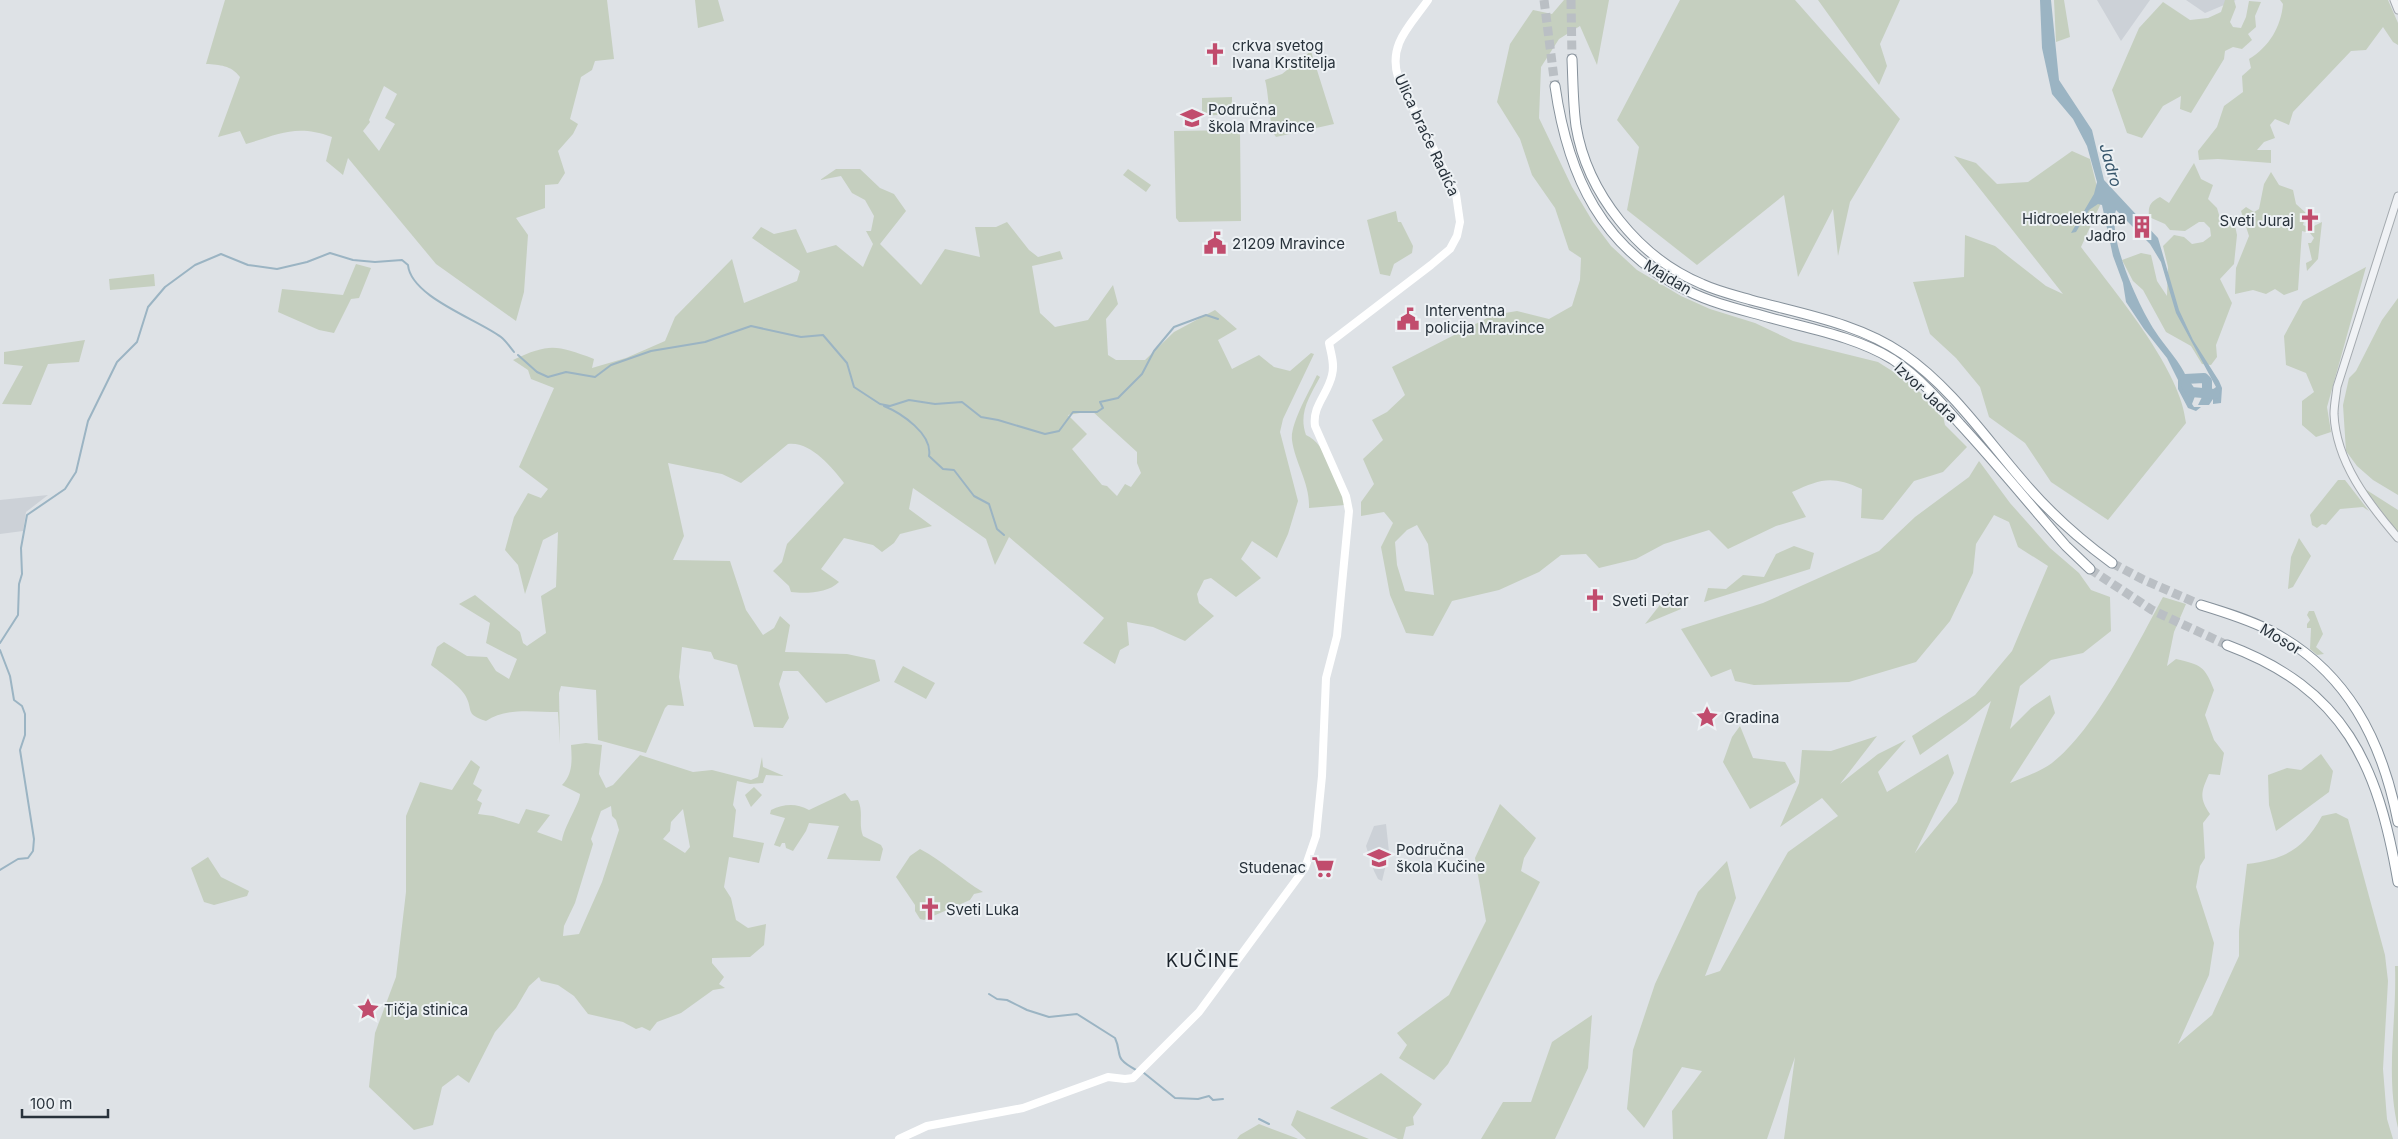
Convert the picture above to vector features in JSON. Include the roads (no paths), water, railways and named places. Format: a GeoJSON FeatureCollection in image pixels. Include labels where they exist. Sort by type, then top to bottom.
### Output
{"type":"FeatureCollection","features":[{"type":"Feature","properties":{"kind":"highway","name":"Majdan"},"geometry":{"type":"LineString","coordinates":[[1572,59],[1576,128],[1583,152],[1598,187],[1620,222],[1632,235],[1656,256],[1683,275],[1721,292],[1834,322],[1876,338]]}},
{"type":"Feature","properties":{"kind":"highway","name":"Majdan"},"geometry":{"type":"LineString","coordinates":[[1555,86],[1566,144],[1576,173],[1593,207],[1607,228],[1624,246],[1662,277],[1689,291],[1716,302],[1839,336],[1872,349]]}},
{"type":"Feature","properties":{"kind":"highway","name":"Izvor Jadra"},"geometry":{"type":"LineString","coordinates":[[1876,338],[1902,353],[1947,390],[2024,482],[2059,518],[2112,563]]}},
{"type":"Feature","properties":{"kind":"highway","name":"Izvor Jadra"},"geometry":{"type":"LineString","coordinates":[[1872,349],[1891,359],[1915,376],[1975,440],[2060,540],[2090,570]]}},
{"type":"Feature","properties":{"kind":"highway","name":"Mosor"},"geometry":{"type":"LineString","coordinates":[[2201,605],[2235,616],[2282,638],[2323,669],[2347,696],[2368,727],[2381,756],[2398,822]]}},
{"type":"Feature","properties":{"kind":"highway","name":"Mosor"},"geometry":{"type":"LineString","coordinates":[[2227,645],[2277,668],[2312,691],[2337,718],[2352,738],[2365,762],[2380,803],[2398,882]]}},
{"type":"Feature","properties":{"kind":"main road","name":"Ulica braće Radića"},"geometry":{"type":"LineString","coordinates":[[899,1139],[928,1126],[1023,1108],[1108,1077],[1133,1078],[1198,1012],[1242,955],[1272,909],[1289,891],[1305,868],[1316,836],[1322,776],[1326,678],[1337,636],[1348,540],[1349,504],[1315,426],[1315,410],[1332,375],[1334,363],[1329,343],[1348,326],[1380,305],[1450,249],[1457,236],[1460,222],[1456,194],[1398,77],[1394,63],[1398,44],[1428,0]]}},
{"type":"Feature","properties":{"kind":"street"},"geometry":{"type":"LineString","coordinates":[[2394,0],[2398,10]]}},
{"type":"Feature","properties":{"kind":"street"},"geometry":{"type":"LineString","coordinates":[[2398,196],[2337,387],[2334,414],[2346,463],[2377,513],[2398,538]]}},
{"type":"Feature","properties":{"kind":"water","name":"Jadro"},"geometry":{"type":"Polygon","coordinates":[[[2040,0],[2051,0],[2059,80],[2092,130],[2104,180],[2158,238],[2179,310],[2193,340],[2222,388],[2221,403],[2213,404],[2213,399],[2209,405],[2198,405],[2208,385],[2211,391],[2216,387],[2176,313],[2161,262],[2150,244],[2116,210],[2114,222],[2116,237],[2126,272],[2148,320],[2181,367],[2191,389],[2197,391],[2192,404],[2194,407],[2201,407],[2196,411],[2188,408],[2178,389],[2178,380],[2167,358],[2126,302],[2123,283],[2113,256],[2102,205],[2098,204],[2089,210],[2076,232],[2071,233],[2094,194],[2097,182],[2087,146],[2073,119],[2052,94],[2042,48],[2040,0]]]}},
{"type":"Feature","properties":{"kind":"waterway"},"geometry":{"type":"LineString","coordinates":[[0,643],[18,615],[19,584],[22,574],[21,548],[27,515],[65,489],[76,472],[88,421],[117,362],[137,342],[148,307],[165,287],[195,265],[221,254],[248,265],[277,269],[307,262],[330,253],[353,260],[375,262],[402,260],[408,265],[412,277],[420,287],[432,297],[501,337],[514,352]]}},
{"type":"Feature","properties":{"kind":"waterway"},"geometry":{"type":"LineString","coordinates":[[518,355],[537,372],[548,377],[566,372],[595,377],[611,365],[651,351],[705,342],[751,326],[801,337],[823,335],[847,363],[854,387],[880,404],[890,406],[909,400],[935,404],[962,402],[981,417],[1045,434],[1059,431],[1073,412],[1097,412],[1103,408],[1100,402],[1118,398],[1142,374],[1154,351],[1174,327],[1206,315],[1218,319]]}},
{"type":"Feature","properties":{"kind":"waterway"},"geometry":{"type":"LineString","coordinates":[[2185,379],[2204,378],[2207,381],[2207,392]]}},
{"type":"Feature","properties":{"kind":"waterway","name":"Jadro"},"geometry":{"type":"LineString","coordinates":[[2186,385],[2191,392],[2215,394]]}},
{"type":"Feature","properties":{"kind":"waterway"},"geometry":{"type":"LineString","coordinates":[[884,406],[914,425],[926,440],[929,456],[943,469],[954,470],[974,496],[989,504],[997,529],[1004,535]]}},
{"type":"Feature","properties":{"kind":"waterway"},"geometry":{"type":"LineString","coordinates":[[0,650],[10,676],[14,700],[22,706],[25,714],[25,735],[20,750],[34,839],[33,851],[28,858],[18,859],[0,870]]}},
{"type":"Feature","properties":{"kind":"waterway"},"geometry":{"type":"LineString","coordinates":[[989,994],[997,999],[1007,1000],[1027,1010],[1049,1017],[1077,1014],[1115,1038],[1121,1059],[1136,1070]]}},
{"type":"Feature","properties":{"kind":"waterway"},"geometry":{"type":"LineString","coordinates":[[1144,1073],[1175,1098],[1198,1099],[1209,1096],[1213,1100],[1223,1099]]}},
{"type":"Feature","properties":{"kind":"waterway"},"geometry":{"type":"LineString","coordinates":[[1259,1119],[1269,1124]]}},
{"type":"Feature","properties":{"kind":"tunnel"},"geometry":{"type":"LineString","coordinates":[[1544,0],[1555,86]]}},
{"type":"Feature","properties":{"kind":"tunnel"},"geometry":{"type":"LineString","coordinates":[[1571,0],[1572,59]]}},
{"type":"Feature","properties":{"kind":"tunnel"},"geometry":{"type":"LineString","coordinates":[[2112,563],[2142,579],[2201,605]]}},
{"type":"Feature","properties":{"kind":"tunnel"},"geometry":{"type":"LineString","coordinates":[[2090,569],[2152,610],[2227,645]]}},
{"type":"Feature","properties":{"kind":"place","name":"crkva svetog Ivana Krstitelja"},"geometry":{"type":"Point","coordinates":[1215,54]}},
{"type":"Feature","properties":{"kind":"place","name":"Područna škola Mravince"},"geometry":{"type":"Point","coordinates":[1192,118]}},
{"type":"Feature","properties":{"kind":"place","name":"Sveti Juraj"},"geometry":{"type":"Point","coordinates":[2310,220]}},
{"type":"Feature","properties":{"kind":"place","name":"Hidroelektrana Jadro"},"geometry":{"type":"Point","coordinates":[2142,227]}},
{"type":"Feature","properties":{"kind":"place","name":"21209 Mravince"},"geometry":{"type":"Point","coordinates":[1215,243]}},
{"type":"Feature","properties":{"kind":"place","name":"Interventna policija Mravince"},"geometry":{"type":"Point","coordinates":[1408,319]}},
{"type":"Feature","properties":{"kind":"place","name":"Sveti Petar"},"geometry":{"type":"Point","coordinates":[1595,600]}},
{"type":"Feature","properties":{"kind":"place","name":"Gradina"},"geometry":{"type":"Point","coordinates":[1707,717]}},
{"type":"Feature","properties":{"kind":"place","name":"Područna škola Kučine"},"geometry":{"type":"Point","coordinates":[1379,858]}},
{"type":"Feature","properties":{"kind":"place","name":"Studenac"},"geometry":{"type":"Point","coordinates":[1323,867]}},
{"type":"Feature","properties":{"kind":"place","name":"Sveti Luka"},"geometry":{"type":"Point","coordinates":[930,909]}},
{"type":"Feature","properties":{"kind":"place","name":"Tičja stinica"},"geometry":{"type":"Point","coordinates":[368,1009]}},
{"type":"Feature","properties":{"kind":"district","name":"KUČINE"},"geometry":{"type":"Point","coordinates":[1203,960]}}]}
